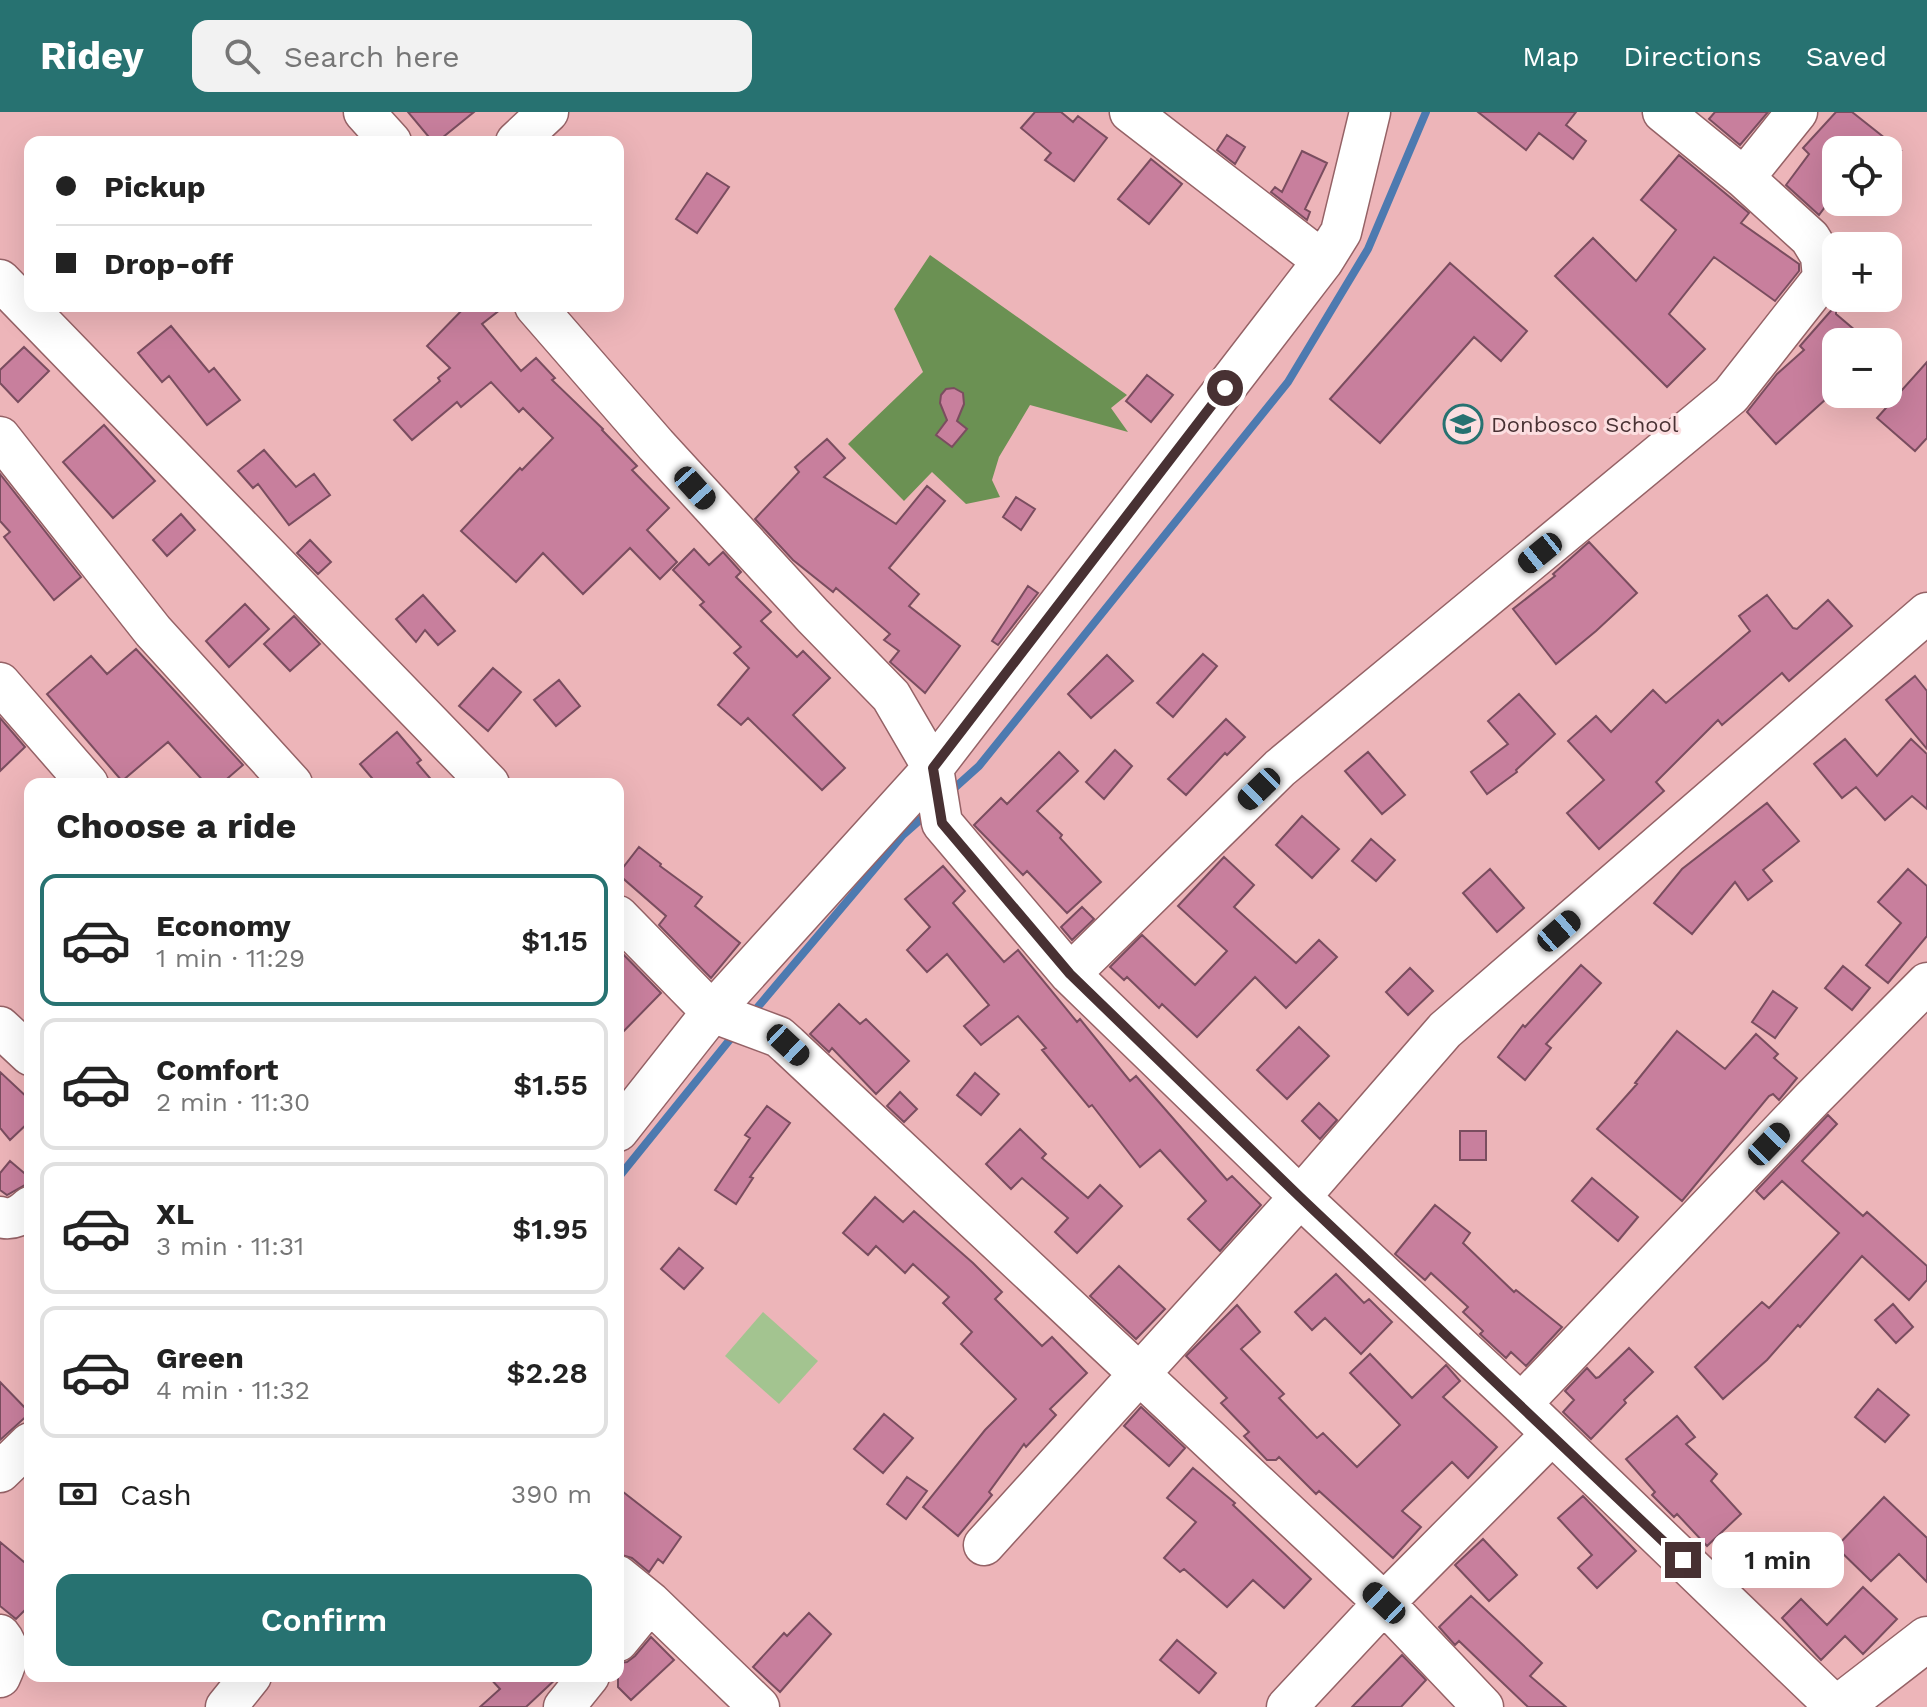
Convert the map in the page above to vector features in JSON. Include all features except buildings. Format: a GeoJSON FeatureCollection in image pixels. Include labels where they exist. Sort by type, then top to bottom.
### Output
{"type":"FeatureCollection","features":[{"type":"Feature","properties":{"kind":"main road"},"geometry":{"type":"LineString","coordinates":[[1837,1707],[1927,1639]]}},
{"type":"Feature","properties":{"kind":"main road"},"geometry":{"type":"LineString","coordinates":[[1865,1707],[1927,1660]]}},
{"type":"Feature","properties":{"kind":"street"},"geometry":{"type":"LineString","coordinates":[[364,112],[386,136]]}},
{"type":"Feature","properties":{"kind":"street"},"geometry":{"type":"LineString","coordinates":[[522,136],[548,112]]}},
{"type":"Feature","properties":{"kind":"street"},"geometry":{"type":"LineString","coordinates":[[1130,112],[1323,261]]}},
{"type":"Feature","properties":{"kind":"street"},"geometry":{"type":"LineString","coordinates":[[624,1116],[712,1012],[933,768],[1323,261],[1341,232],[1370,112]]}},
{"type":"Feature","properties":{"kind":"street"},"geometry":{"type":"LineString","coordinates":[[1070,974],[1280,768],[1731,395],[1823,278],[1821,256],[1810,238],[1744,178],[1663,112]]}},
{"type":"Feature","properties":{"kind":"street"},"geometry":{"type":"LineString","coordinates":[[1744,178],[1797,112]]}},
{"type":"Feature","properties":{"kind":"street"},"geometry":{"type":"LineString","coordinates":[[0,280],[24,305]]}},
{"type":"Feature","properties":{"kind":"street"},"geometry":{"type":"LineString","coordinates":[[31,312],[483,778]]}},
{"type":"Feature","properties":{"kind":"street"},"geometry":{"type":"LineString","coordinates":[[540,312],[656,445],[891,696],[933,768],[942,823],[1070,974],[1837,1707]]}},
{"type":"Feature","properties":{"kind":"street"},"geometry":{"type":"LineString","coordinates":[[0,437],[153,631],[287,778]]}},
{"type":"Feature","properties":{"kind":"street"},"geometry":{"type":"LineString","coordinates":[[984,1545],[1300,1197],[1445,1030],[1927,613]]}},
{"type":"Feature","properties":{"kind":"street"},"geometry":{"type":"LineString","coordinates":[[0,683],[83,778]]}},
{"type":"Feature","properties":{"kind":"street"},"geometry":{"type":"LineString","coordinates":[[624,922],[712,1012],[779,1037],[1384,1603],[1483,1707]]}},
{"type":"Feature","properties":{"kind":"street"},"geometry":{"type":"LineString","coordinates":[[1521,1404],[1927,983]]}},
{"type":"Feature","properties":{"kind":"street"},"geometry":{"type":"LineString","coordinates":[[0,1027],[24,1049]]}},
{"type":"Feature","properties":{"kind":"street"},"geometry":{"type":"LineString","coordinates":[[1287,1707],[1384,1603],[1552,1434]]}},
{"type":"Feature","properties":{"kind":"street"},"geometry":{"type":"LineString","coordinates":[[0,1472],[24,1449]]}},
{"type":"Feature","properties":{"kind":"street"},"geometry":{"type":"LineString","coordinates":[[624,1581],[759,1707]]}},
{"type":"Feature","properties":{"kind":"street"},"geometry":{"type":"LineString","coordinates":[[624,1634],[650,1602]]}},
{"type":"Feature","properties":{"kind":"street"},"geometry":{"type":"LineString","coordinates":[[0,1635],[5,1640],[9,1659],[0,1677]]}},
{"type":"Feature","properties":{"kind":"street"},"geometry":{"type":"LineString","coordinates":[[226,1707],[246,1682]]}},
{"type":"Feature","properties":{"kind":"street"},"geometry":{"type":"LineString","coordinates":[[564,1707],[584,1682]]}},
{"type":"Feature","properties":{"kind":"green space"},"geometry":{"type":"Polygon","coordinates":[[[930,255],[1127,395],[1111,408],[1128,432],[1030,405],[999,457],[992,480],[1000,497],[966,504],[932,472],[904,501],[848,444],[923,372],[894,309],[930,255]]]}},
{"type":"Feature","properties":{"kind":"green space"},"geometry":{"type":"Polygon","coordinates":[[[763,1312],[818,1361],[779,1404],[725,1356],[763,1312]]]}},
{"type":"Feature","properties":{"kind":"waterway"},"geometry":{"type":"LineString","coordinates":[[950,792],[979,766],[1288,382],[1368,249],[1426,112]]}},
{"type":"Feature","properties":{"kind":"waterway"},"geometry":{"type":"LineString","coordinates":[[751,1015],[903,835],[929,812]]}},
{"type":"Feature","properties":{"kind":"waterway"},"geometry":{"type":"LineString","coordinates":[[624,1171],[736,1032]]}},
{"type":"Feature","properties":{"kind":"place","name":"Donbosco School"},"geometry":{"type":"Point","coordinates":[1463,424]}},
{"type":"Feature","properties":{"kind":"route"},"geometry":{"type":"LineString","coordinates":[[1225,388],[933,768],[942,823],[1070,974],[1683,1560]]}}]}
